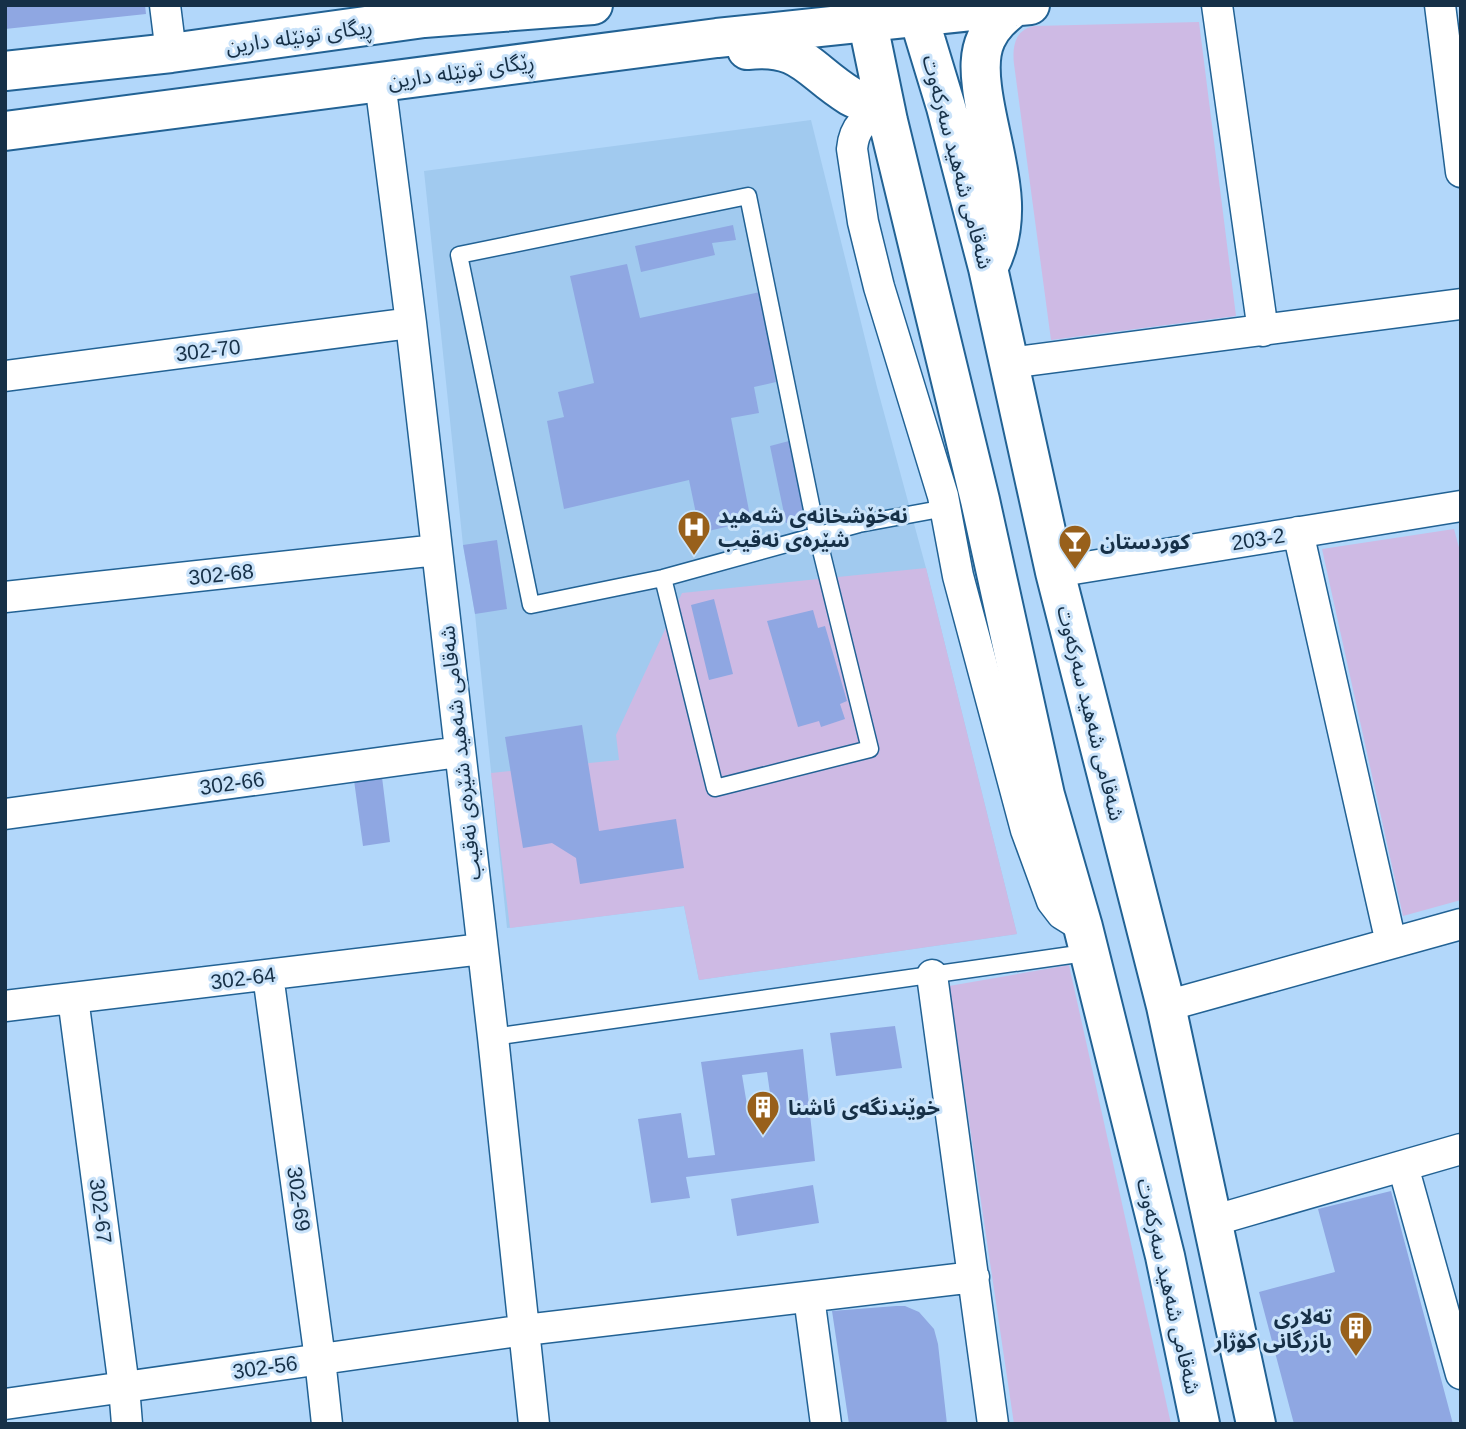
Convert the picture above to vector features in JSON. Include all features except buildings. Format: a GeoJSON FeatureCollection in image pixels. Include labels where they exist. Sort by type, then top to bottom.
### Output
{"type":"FeatureCollection","features":[{"type":"Feature","properties":{"kind":"main road","name":"ڕیگای تونێلە دارین"},"geometry":{"type":"LineString","coordinates":[[5,71],[171,53],[391,14],[593,5]]}},
{"type":"Feature","properties":{"kind":"main road","name":"ڕێگای تونێلە دارین"},"geometry":{"type":"LineString","coordinates":[[5,131],[682,42],[866,14],[1022,6]]}},
{"type":"Feature","properties":{"kind":"main road"},"geometry":{"type":"LineString","coordinates":[[988,268],[998,250],[1003,213],[1002,191],[983,99],[980,57],[985,39],[997,21],[1022,6]]}},
{"type":"Feature","properties":{"kind":"main road","name":"شەقامی شەهید سەرکەوت"},"geometry":{"type":"LineString","coordinates":[[916,11],[946,107],[988,268],[1055,572],[1166,1006],[1256,1424]]}},
{"type":"Feature","properties":{"kind":"main road","name":"شەقامی شەهید سەرکەوت"},"geometry":{"type":"LineString","coordinates":[[866,14],[963,504],[1085,938],[1165,1256],[1196,1409]]}},
{"type":"Feature","properties":{"kind":"main road"},"geometry":{"type":"LineString","coordinates":[[682,42],[691,50],[706,54],[760,48],[788,52],[809,62],[850,95],[886,111]]}},
{"type":"Feature","properties":{"kind":"main road"},"geometry":{"type":"LineString","coordinates":[[1196,1409],[1213,1382],[1225,1380],[1247,1383]]}},
{"type":"Feature","properties":{"kind":"street"},"geometry":{"type":"LineString","coordinates":[[166,5],[171,53]]}},
{"type":"Feature","properties":{"kind":"street"},"geometry":{"type":"LineString","coordinates":[[1217,5],[1263,331]]}},
{"type":"Feature","properties":{"kind":"street"},"geometry":{"type":"LineString","coordinates":[[1440,5],[1461,172]]}},
{"type":"Feature","properties":{"kind":"street","name":"شەقامی شەهید شێرەی نەقیب"},"geometry":{"type":"LineString","coordinates":[[380,82],[411,323],[493,1037],[534,1424]]}},
{"type":"Feature","properties":{"kind":"street"},"geometry":{"type":"LineString","coordinates":[[1009,363],[1461,304]]}},
{"type":"Feature","properties":{"kind":"street","name":"302-70"},"geometry":{"type":"LineString","coordinates":[[5,376],[411,323]]}},
{"type":"Feature","properties":{"kind":"street","name":"203-2"},"geometry":{"type":"LineString","coordinates":[[1055,572],[1461,506]]}},
{"type":"Feature","properties":{"kind":"street"},"geometry":{"type":"LineString","coordinates":[[1298,532],[1391,943]]}},
{"type":"Feature","properties":{"kind":"street","name":"302-68"},"geometry":{"type":"LineString","coordinates":[[5,597],[437,550]]}},
{"type":"Feature","properties":{"kind":"street","name":"302-66"},"geometry":{"type":"LineString","coordinates":[[5,814],[459,752]]}},
{"type":"Feature","properties":{"kind":"street"},"geometry":{"type":"LineString","coordinates":[[1166,1006],[1461,923]]}},
{"type":"Feature","properties":{"kind":"street","name":"302-64"},"geometry":{"type":"LineString","coordinates":[[5,1006],[482,949]]}},
{"type":"Feature","properties":{"kind":"street","name":"302-69"},"geometry":{"type":"LineString","coordinates":[[268,975],[327,1424]]}},
{"type":"Feature","properties":{"kind":"street"},"geometry":{"type":"LineString","coordinates":[[932,975],[993,1424]]}},
{"type":"Feature","properties":{"kind":"street","name":"302-67"},"geometry":{"type":"LineString","coordinates":[[73,998],[127,1424]]}},
{"type":"Feature","properties":{"kind":"street"},"geometry":{"type":"LineString","coordinates":[[1212,1221],[1461,1149]]}},
{"type":"Feature","properties":{"kind":"street"},"geometry":{"type":"LineString","coordinates":[[1404,1166],[1461,1374]]}},
{"type":"Feature","properties":{"kind":"street","name":"302-56"},"geometry":{"type":"LineString","coordinates":[[5,1404],[524,1330],[974,1277]]}},
{"type":"Feature","properties":{"kind":"street"},"geometry":{"type":"LineString","coordinates":[[809,1297],[826,1424]]}},
{"type":"Feature","properties":{"kind":"lane"},"geometry":{"type":"LineString","coordinates":[[663,579],[715,788],[870,749],[817,534],[747,196],[459,255],[531,605],[663,579],[817,534],[963,504]]}},
{"type":"Feature","properties":{"kind":"lane"},"geometry":{"type":"LineString","coordinates":[[493,1037],[1071,954],[1085,938]]}},
{"type":"Feature","properties":{"kind":"shaded area"},"geometry":{"type":"Polygon","coordinates":[[[1199,22],[1236,316],[1051,340],[1014,64],[1016,40],[1023,31],[1034,26],[1199,22]]]}},
{"type":"Feature","properties":{"kind":"shaded area","name":"نەخۆشخانەی شەهید شێرەی نەقیب"},"geometry":{"type":"Polygon","coordinates":[[[811,120],[1017,934],[699,980],[684,906],[507,928],[475,614],[463,545],[424,171],[811,120]]]}},
{"type":"Feature","properties":{"kind":"shaded area"},"geometry":{"type":"Polygon","coordinates":[[[1454,529],[1461,555],[1461,900],[1403,916],[1322,549],[1454,529]]]}},
{"type":"Feature","properties":{"kind":"shaded area"},"geometry":{"type":"Polygon","coordinates":[[[926,568],[1017,934],[699,980],[684,906],[510,928],[491,773],[619,760],[616,735],[682,593],[926,568]]]}},
{"type":"Feature","properties":{"kind":"shaded area"},"geometry":{"type":"Polygon","coordinates":[[[1069,965],[1171,1424],[1014,1424],[949,986],[1069,965]]]}},
{"type":"Feature","properties":{"kind":"place","name":"نەخۆشخانەی شەهید شێرەی نەقیب"},"geometry":{"type":"Point","coordinates":[694,557]}},
{"type":"Feature","properties":{"kind":"place","name":"كوردستان"},"geometry":{"type":"Point","coordinates":[1075,571]}},
{"type":"Feature","properties":{"kind":"place","name":"خوێندنگەی ئاشنا"},"geometry":{"type":"Point","coordinates":[763,1137]}},
{"type":"Feature","properties":{"kind":"place","name":"تەلاری بازرگانی کۆژار"},"geometry":{"type":"Point","coordinates":[1356,1358]}}]}
